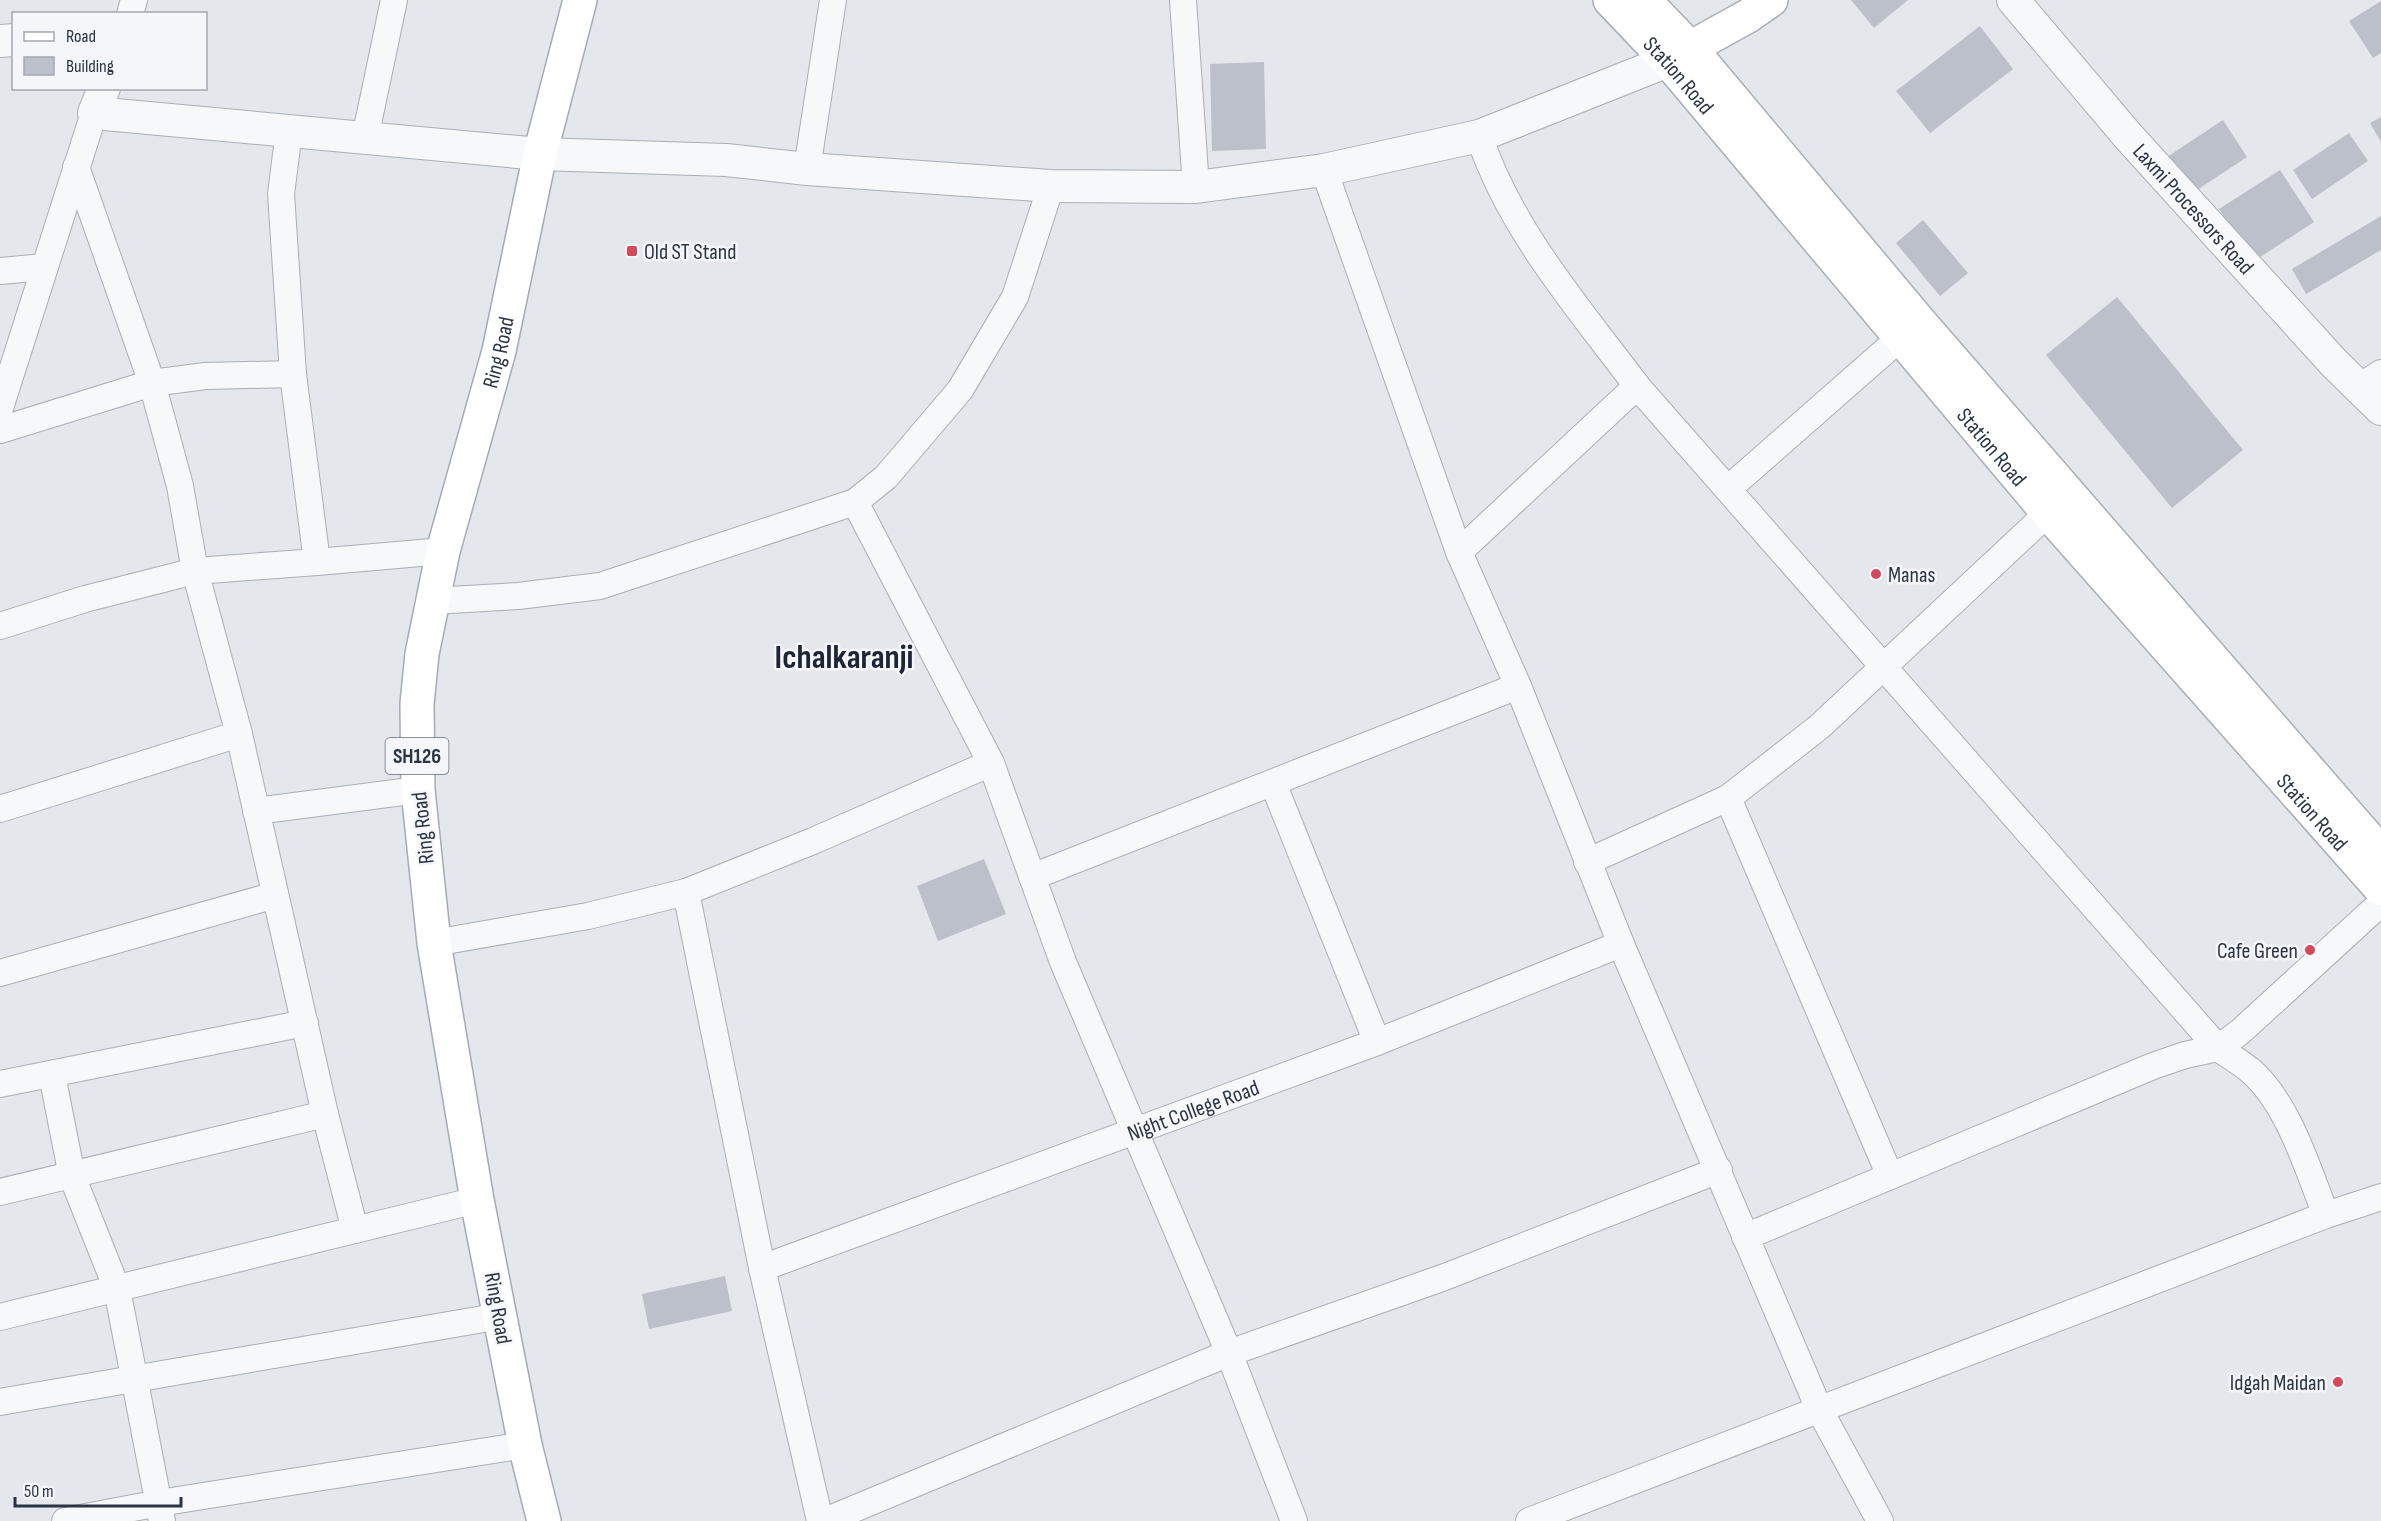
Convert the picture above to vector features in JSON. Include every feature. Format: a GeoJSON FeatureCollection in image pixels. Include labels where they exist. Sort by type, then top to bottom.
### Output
{"type":"FeatureCollection","features":[{"type":"Feature","properties":{"kind":"main road","name":"Ring Road"},"geometry":{"type":"LineString","coordinates":[[544,1521],[525,1445],[477,1200],[434,943],[418,790],[417,704],[422,654],[443,551],[499,351],[540,154],[580,0]]}},
{"type":"Feature","properties":{"kind":"main road","name":"Station Road"},"geometry":{"type":"LineString","coordinates":[[1611,0],[1680,55],[1919,321],[2381,853]]}},
{"type":"Feature","properties":{"kind":"main road","name":"Station Road"},"geometry":{"type":"LineString","coordinates":[[1644,0],[1680,55],[1900,338],[2048,513],[2381,889]]}},
{"type":"Feature","properties":{"kind":"main road"},"geometry":{"type":"LineString","coordinates":[[1680,55],[1772,0]]}},
{"type":"Feature","properties":{"kind":"street"},"geometry":{"type":"LineString","coordinates":[[365,138],[394,0]]}},
{"type":"Feature","properties":{"kind":"street"},"geometry":{"type":"LineString","coordinates":[[807,169],[833,0]]}},
{"type":"Feature","properties":{"kind":"street"},"geometry":{"type":"LineString","coordinates":[[1183,0],[1196,187]]}},
{"type":"Feature","properties":{"kind":"street","name":"Laxmi Processors Road"},"geometry":{"type":"LineString","coordinates":[[2013,0],[2128,136],[2369,380],[2381,409]]}},
{"type":"Feature","properties":{"kind":"street"},"geometry":{"type":"LineString","coordinates":[[0,408],[99,101],[289,131],[540,154],[726,160],[807,169],[1051,186],[1196,187],[1324,170],[1479,136],[1680,55]]}},
{"type":"Feature","properties":{"kind":"street"},"geometry":{"type":"LineString","coordinates":[[289,131],[281,194],[293,374],[317,562]]}},
{"type":"Feature","properties":{"kind":"street"},"geometry":{"type":"LineString","coordinates":[[1479,136],[1490,166],[1536,252],[1637,386],[2218,1048],[2253,1072],[2268,1090],[2286,1118],[2326,1215]]}},
{"type":"Feature","properties":{"kind":"street"},"geometry":{"type":"LineString","coordinates":[[76,167],[152,384],[180,486],[195,571],[239,734],[325,1114],[355,1230]]}},
{"type":"Feature","properties":{"kind":"street"},"geometry":{"type":"LineString","coordinates":[[1324,170],[1459,552],[1518,686],[1621,944],[1819,1409],[1880,1521]]}},
{"type":"Feature","properties":{"kind":"street"},"geometry":{"type":"LineString","coordinates":[[433,601],[518,596],[600,585],[855,502],[886,477],[960,390],[1015,297],[1051,186]]}},
{"type":"Feature","properties":{"kind":"street"},"geometry":{"type":"LineString","coordinates":[[0,271],[44,267]]}},
{"type":"Feature","properties":{"kind":"street"},"geometry":{"type":"LineString","coordinates":[[1728,489],[1900,338]]}},
{"type":"Feature","properties":{"kind":"street"},"geometry":{"type":"LineString","coordinates":[[0,430],[152,384],[205,376],[293,374]]}},
{"type":"Feature","properties":{"kind":"street"},"geometry":{"type":"LineString","coordinates":[[1459,552],[1637,386]]}},
{"type":"Feature","properties":{"kind":"street"},"geometry":{"type":"LineString","coordinates":[[855,502],[992,764],[1063,962],[1228,1353],[1294,1521]]}},
{"type":"Feature","properties":{"kind":"street"},"geometry":{"type":"LineString","coordinates":[[1587,862],[1728,798],[1819,727],[2048,513]]}},
{"type":"Feature","properties":{"kind":"street"},"geometry":{"type":"LineString","coordinates":[[0,626],[85,600],[195,571],[443,551]]}},
{"type":"Feature","properties":{"kind":"street"},"geometry":{"type":"LineString","coordinates":[[1032,878],[1518,686]]}},
{"type":"Feature","properties":{"kind":"street"},"geometry":{"type":"LineString","coordinates":[[0,809],[239,734]]}},
{"type":"Feature","properties":{"kind":"street"},"geometry":{"type":"LineString","coordinates":[[434,943],[588,916],[686,892],[813,841],[992,764]]}},
{"type":"Feature","properties":{"kind":"street"},"geometry":{"type":"LineString","coordinates":[[1274,783],[1377,1042]]}},
{"type":"Feature","properties":{"kind":"street"},"geometry":{"type":"LineString","coordinates":[[256,812],[418,790]]}},
{"type":"Feature","properties":{"kind":"street"},"geometry":{"type":"LineString","coordinates":[[1728,798],[1890,1176]]}},
{"type":"Feature","properties":{"kind":"street"},"geometry":{"type":"LineString","coordinates":[[686,892],[762,1268],[820,1521]]}},
{"type":"Feature","properties":{"kind":"street"},"geometry":{"type":"LineString","coordinates":[[0,974],[275,895]]}},
{"type":"Feature","properties":{"kind":"street"},"geometry":{"type":"LineString","coordinates":[[1745,1237],[2153,1066],[2185,1055],[2218,1048],[2241,1032],[2381,903]]}},
{"type":"Feature","properties":{"kind":"street","name":"Night College Road"},"geometry":{"type":"LineString","coordinates":[[762,1268],[1377,1042],[1621,944]]}},
{"type":"Feature","properties":{"kind":"street"},"geometry":{"type":"LineString","coordinates":[[0,1084],[305,1023]]}},
{"type":"Feature","properties":{"kind":"street"},"geometry":{"type":"LineString","coordinates":[[52,1075],[72,1176],[117,1289],[160,1512]]}},
{"type":"Feature","properties":{"kind":"street"},"geometry":{"type":"LineString","coordinates":[[0,1192],[325,1114]]}},
{"type":"Feature","properties":{"kind":"street"},"geometry":{"type":"LineString","coordinates":[[825,1521],[1228,1353],[1442,1278],[1719,1170]]}},
{"type":"Feature","properties":{"kind":"street"},"geometry":{"type":"LineString","coordinates":[[1529,1521],[2326,1215],[2381,1197]]}},
{"type":"Feature","properties":{"kind":"street"},"geometry":{"type":"LineString","coordinates":[[0,1317],[477,1200]]}},
{"type":"Feature","properties":{"kind":"street"},"geometry":{"type":"LineString","coordinates":[[0,1402],[501,1316]]}},
{"type":"Feature","properties":{"kind":"street"},"geometry":{"type":"LineString","coordinates":[[65,1521],[160,1512],[525,1445]]}},
{"type":"Feature","properties":{"kind":"building"},"geometry":{"type":"Polygon","coordinates":[[[1851,0],[1908,0],[1874,28],[1851,0]]]}},
{"type":"Feature","properties":{"kind":"building"},"geometry":{"type":"Polygon","coordinates":[[[2381,1],[2381,53],[2373,58],[2349,21],[2381,1]]]}},
{"type":"Feature","properties":{"kind":"building"},"geometry":{"type":"Polygon","coordinates":[[[1980,26],[2013,69],[1930,133],[1896,91],[1980,26]]]}},
{"type":"Feature","properties":{"kind":"building"},"geometry":{"type":"Polygon","coordinates":[[[1264,62],[1266,149],[1212,151],[1210,64],[1264,62]]]}},
{"type":"Feature","properties":{"kind":"building"},"geometry":{"type":"Polygon","coordinates":[[[2381,117],[2381,142],[2370,123],[2381,117]]]}},
{"type":"Feature","properties":{"kind":"building"},"geometry":{"type":"Polygon","coordinates":[[[2223,120],[2247,157],[2191,194],[2167,157],[2223,120]]]}},
{"type":"Feature","properties":{"kind":"building"},"geometry":{"type":"Polygon","coordinates":[[[2349,133],[2368,161],[2312,199],[2293,170],[2349,133]]]}},
{"type":"Feature","properties":{"kind":"building"},"geometry":{"type":"Polygon","coordinates":[[[2280,170],[2314,222],[2254,261],[2219,209],[2280,170]]]}},
{"type":"Feature","properties":{"kind":"building"},"geometry":{"type":"Polygon","coordinates":[[[2381,216],[2381,250],[2306,294],[2292,269],[2381,216]]]}},
{"type":"Feature","properties":{"kind":"building"},"geometry":{"type":"Polygon","coordinates":[[[1923,220],[1968,273],[1940,296],[1896,243],[1923,220]]]}},
{"type":"Feature","properties":{"kind":"building"},"geometry":{"type":"Polygon","coordinates":[[[2117,297],[2243,450],[2172,508],[2046,355],[2117,297]]]}},
{"type":"Feature","properties":{"kind":"building"},"geometry":{"type":"Polygon","coordinates":[[[984,859],[1006,914],[938,941],[917,886],[984,859]]]}},
{"type":"Feature","properties":{"kind":"building"},"geometry":{"type":"Polygon","coordinates":[[[725,1276],[732,1311],[649,1329],[642,1294],[725,1276]]]}},
{"type":"Feature","properties":{"kind":"place","name":"Old ST Stand"},"geometry":{"type":"Point","coordinates":[632,251]}},
{"type":"Feature","properties":{"kind":"place","name":"Manas"},"geometry":{"type":"Point","coordinates":[1876,574]}},
{"type":"Feature","properties":{"kind":"place","name":"Cafe Green"},"geometry":{"type":"Point","coordinates":[2310,950]}},
{"type":"Feature","properties":{"kind":"place","name":"Idgah Maidan"},"geometry":{"type":"Point","coordinates":[2338,1382]}},
{"type":"Feature","properties":{"kind":"district","name":"Ichalkaranji"},"geometry":{"type":"Point","coordinates":[844,656]}}]}
